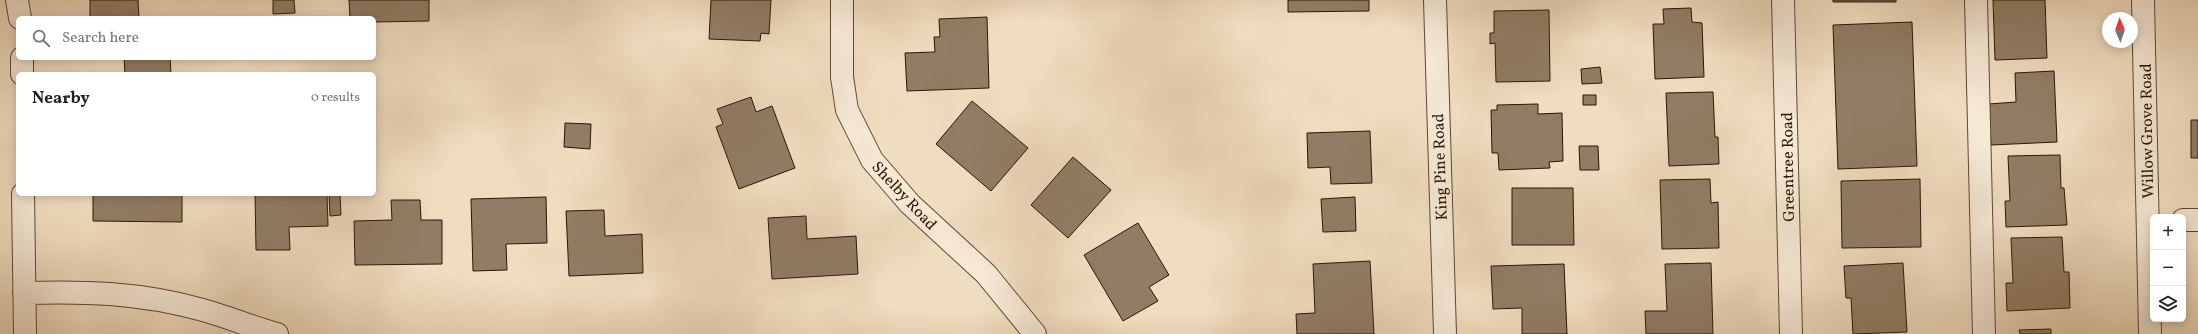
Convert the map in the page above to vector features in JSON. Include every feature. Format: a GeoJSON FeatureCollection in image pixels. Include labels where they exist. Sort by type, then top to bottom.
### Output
{"type":"FeatureCollection","features":[{"type":"Feature","properties":{"kind":"street"},"geometry":{"type":"LineString","coordinates":[[17,0],[20,16]]}},
{"type":"Feature","properties":{"kind":"street","name":"Shelby Road"},"geometry":{"type":"LineString","coordinates":[[842,0],[842,77],[847,110],[872,160],[910,204],[986,274],[1035,334]]}},
{"type":"Feature","properties":{"kind":"street","name":"King Pine Road"},"geometry":{"type":"LineString","coordinates":[[1435,0],[1445,334]]}},
{"type":"Feature","properties":{"kind":"street","name":"Greentree Road"},"geometry":{"type":"LineString","coordinates":[[1783,0],[1791,334]]}},
{"type":"Feature","properties":{"kind":"street"},"geometry":{"type":"LineString","coordinates":[[1976,0],[1984,334]]}},
{"type":"Feature","properties":{"kind":"street","name":"Willow Grove Road"},"geometry":{"type":"LineString","coordinates":[[2144,0],[2151,214]]}},
{"type":"Feature","properties":{"kind":"street"},"geometry":{"type":"LineString","coordinates":[[22,60],[22,72]]}},
{"type":"Feature","properties":{"kind":"street"},"geometry":{"type":"LineString","coordinates":[[23,196],[25,334]]}},
{"type":"Feature","properties":{"kind":"street"},"geometry":{"type":"LineString","coordinates":[[2186,220],[2198,220]]}},
{"type":"Feature","properties":{"kind":"street","name":"Willow Grove Road"},"geometry":{"type":"LineString","coordinates":[[2150,334],[2151,250]]}},
{"type":"Feature","properties":{"kind":"street"},"geometry":{"type":"LineString","coordinates":[[24,293],[83,291],[142,296],[200,309],[278,334]]}},
{"type":"Feature","properties":{"kind":"building"},"geometry":{"type":"Polygon","coordinates":[[[90,0],[138,0],[139,16],[90,16],[90,0]]]}},
{"type":"Feature","properties":{"kind":"building"},"geometry":{"type":"Polygon","coordinates":[[[273,0],[294,0],[295,13],[273,14],[273,0]]]}},
{"type":"Feature","properties":{"kind":"building"},"geometry":{"type":"Polygon","coordinates":[[[349,0],[429,0],[429,21],[376,22],[376,16],[350,16],[349,0]]]}},
{"type":"Feature","properties":{"kind":"building"},"geometry":{"type":"Polygon","coordinates":[[[711,0],[771,0],[769,34],[761,33],[760,41],[709,39],[711,0]]]}},
{"type":"Feature","properties":{"kind":"building"},"geometry":{"type":"Polygon","coordinates":[[[1288,0],[1369,0],[1369,11],[1288,12],[1288,0]]]}},
{"type":"Feature","properties":{"kind":"building"},"geometry":{"type":"Polygon","coordinates":[[[1833,0],[1896,0],[1896,2],[1833,2],[1833,0]]]}},
{"type":"Feature","properties":{"kind":"building"},"geometry":{"type":"Polygon","coordinates":[[[1993,0],[2045,0],[2047,58],[1995,60],[1993,0]]]}},
{"type":"Feature","properties":{"kind":"building"},"geometry":{"type":"Polygon","coordinates":[[[1691,8],[1692,22],[1702,23],[1704,77],[1655,79],[1653,24],[1664,24],[1663,9],[1691,8]]]}},
{"type":"Feature","properties":{"kind":"building"},"geometry":{"type":"Polygon","coordinates":[[[1549,10],[1550,81],[1496,82],[1495,43],[1490,44],[1490,33],[1494,33],[1494,11],[1549,10]]]}},
{"type":"Feature","properties":{"kind":"building"},"geometry":{"type":"Polygon","coordinates":[[[987,17],[989,88],[907,91],[905,53],[935,52],[934,37],[940,37],[939,19],[987,17]]]}},
{"type":"Feature","properties":{"kind":"building"},"geometry":{"type":"Polygon","coordinates":[[[1912,22],[1917,166],[1838,169],[1833,25],[1912,22]]]}},
{"type":"Feature","properties":{"kind":"building"},"geometry":{"type":"Polygon","coordinates":[[[124,60],[170,60],[171,72],[125,72],[124,60]]]}},
{"type":"Feature","properties":{"kind":"building"},"geometry":{"type":"Polygon","coordinates":[[[1600,67],[1602,83],[1582,84],[1581,69],[1600,67]]]}},
{"type":"Feature","properties":{"kind":"building"},"geometry":{"type":"Polygon","coordinates":[[[2054,71],[2057,142],[1991,145],[1989,104],[2016,102],[2015,73],[2054,71]]]}},
{"type":"Feature","properties":{"kind":"building"},"geometry":{"type":"Polygon","coordinates":[[[1713,92],[1715,137],[1718,137],[1719,164],[1669,166],[1666,93],[1713,92]]]}},
{"type":"Feature","properties":{"kind":"building"},"geometry":{"type":"Polygon","coordinates":[[[1583,95],[1596,95],[1596,105],[1583,105],[1583,95]]]}},
{"type":"Feature","properties":{"kind":"building"},"geometry":{"type":"Polygon","coordinates":[[[751,97],[756,112],[772,106],[795,168],[739,189],[716,127],[723,124],[717,109],[751,97]]]}},
{"type":"Feature","properties":{"kind":"building"},"geometry":{"type":"Polygon","coordinates":[[[972,101],[1028,148],[991,191],[936,144],[972,101]]]}},
{"type":"Feature","properties":{"kind":"building"},"geometry":{"type":"Polygon","coordinates":[[[1538,104],[1538,114],[1562,113],[1563,161],[1549,162],[1550,168],[1499,170],[1498,153],[1492,153],[1491,110],[1497,110],[1497,105],[1538,104]]]}},
{"type":"Feature","properties":{"kind":"building"},"geometry":{"type":"Polygon","coordinates":[[[2191,120],[2198,120],[2198,158],[2191,158],[2191,120]]]}},
{"type":"Feature","properties":{"kind":"building"},"geometry":{"type":"Polygon","coordinates":[[[565,123],[591,124],[590,149],[564,147],[565,123]]]}},
{"type":"Feature","properties":{"kind":"building"},"geometry":{"type":"Polygon","coordinates":[[[1370,131],[1372,183],[1331,184],[1330,167],[1308,168],[1307,133],[1370,131]]]}},
{"type":"Feature","properties":{"kind":"building"},"geometry":{"type":"Polygon","coordinates":[[[1579,146],[1598,146],[1599,170],[1580,170],[1579,146]]]}},
{"type":"Feature","properties":{"kind":"building"},"geometry":{"type":"Polygon","coordinates":[[[2060,155],[2061,188],[2064,188],[2067,225],[2006,227],[2005,201],[2010,201],[2008,156],[2060,155]]]}},
{"type":"Feature","properties":{"kind":"building"},"geometry":{"type":"Polygon","coordinates":[[[1073,157],[1111,190],[1068,238],[1031,205],[1073,157]]]}},
{"type":"Feature","properties":{"kind":"building"},"geometry":{"type":"Polygon","coordinates":[[[1710,179],[1711,203],[1718,202],[1719,248],[1662,249],[1660,180],[1710,179]]]}},
{"type":"Feature","properties":{"kind":"building"},"geometry":{"type":"Polygon","coordinates":[[[1920,179],[1921,247],[1842,248],[1841,181],[1920,179]]]}},
{"type":"Feature","properties":{"kind":"building"},"geometry":{"type":"Polygon","coordinates":[[[1512,188],[1573,188],[1574,245],[1512,245],[1512,188]]]}},
{"type":"Feature","properties":{"kind":"building"},"geometry":{"type":"Polygon","coordinates":[[[93,196],[182,196],[182,222],[93,221],[93,196]]]}},
{"type":"Feature","properties":{"kind":"building"},"geometry":{"type":"Polygon","coordinates":[[[255,196],[327,196],[328,226],[289,227],[290,250],[256,250],[255,196]]]}},
{"type":"Feature","properties":{"kind":"building"},"geometry":{"type":"Polygon","coordinates":[[[329,196],[340,196],[341,215],[330,216],[329,196]]]}},
{"type":"Feature","properties":{"kind":"building"},"geometry":{"type":"Polygon","coordinates":[[[546,197],[547,243],[506,244],[507,270],[473,271],[471,199],[546,197]]]}},
{"type":"Feature","properties":{"kind":"building"},"geometry":{"type":"Polygon","coordinates":[[[1355,197],[1356,231],[1323,232],[1321,199],[1355,197]]]}},
{"type":"Feature","properties":{"kind":"building"},"geometry":{"type":"Polygon","coordinates":[[[391,200],[420,200],[421,220],[442,220],[442,264],[355,265],[354,221],[392,220],[391,200]]]}},
{"type":"Feature","properties":{"kind":"building"},"geometry":{"type":"Polygon","coordinates":[[[604,210],[605,236],[642,234],[643,273],[569,276],[566,211],[604,210]]]}},
{"type":"Feature","properties":{"kind":"building"},"geometry":{"type":"Polygon","coordinates":[[[806,216],[807,239],[856,236],[858,274],[772,279],[768,218],[806,216]]]}},
{"type":"Feature","properties":{"kind":"building"},"geometry":{"type":"Polygon","coordinates":[[[1138,223],[1169,275],[1149,287],[1158,301],[1123,321],[1084,255],[1138,223]]]}},
{"type":"Feature","properties":{"kind":"building"},"geometry":{"type":"Polygon","coordinates":[[[2062,237],[2064,272],[2069,272],[2070,308],[2007,311],[2006,283],[2013,283],[2011,238],[2062,237]]]}},
{"type":"Feature","properties":{"kind":"building"},"geometry":{"type":"Polygon","coordinates":[[[1370,261],[1374,334],[1297,334],[1296,314],[1315,313],[1313,264],[1370,261]]]}},
{"type":"Feature","properties":{"kind":"building"},"geometry":{"type":"Polygon","coordinates":[[[1711,263],[1713,334],[1646,334],[1645,311],[1667,311],[1665,264],[1711,263]]]}},
{"type":"Feature","properties":{"kind":"building"},"geometry":{"type":"Polygon","coordinates":[[[1903,263],[1907,332],[1853,334],[1851,298],[1846,298],[1844,266],[1903,263]]]}},
{"type":"Feature","properties":{"kind":"building"},"geometry":{"type":"Polygon","coordinates":[[[1564,264],[1567,334],[1522,334],[1522,308],[1493,309],[1491,266],[1564,264]]]}},
{"type":"Feature","properties":{"kind":"building"},"geometry":{"type":"Polygon","coordinates":[[[2051,329],[2051,334],[2020,334],[2019,330],[2051,329]]]}}]}
